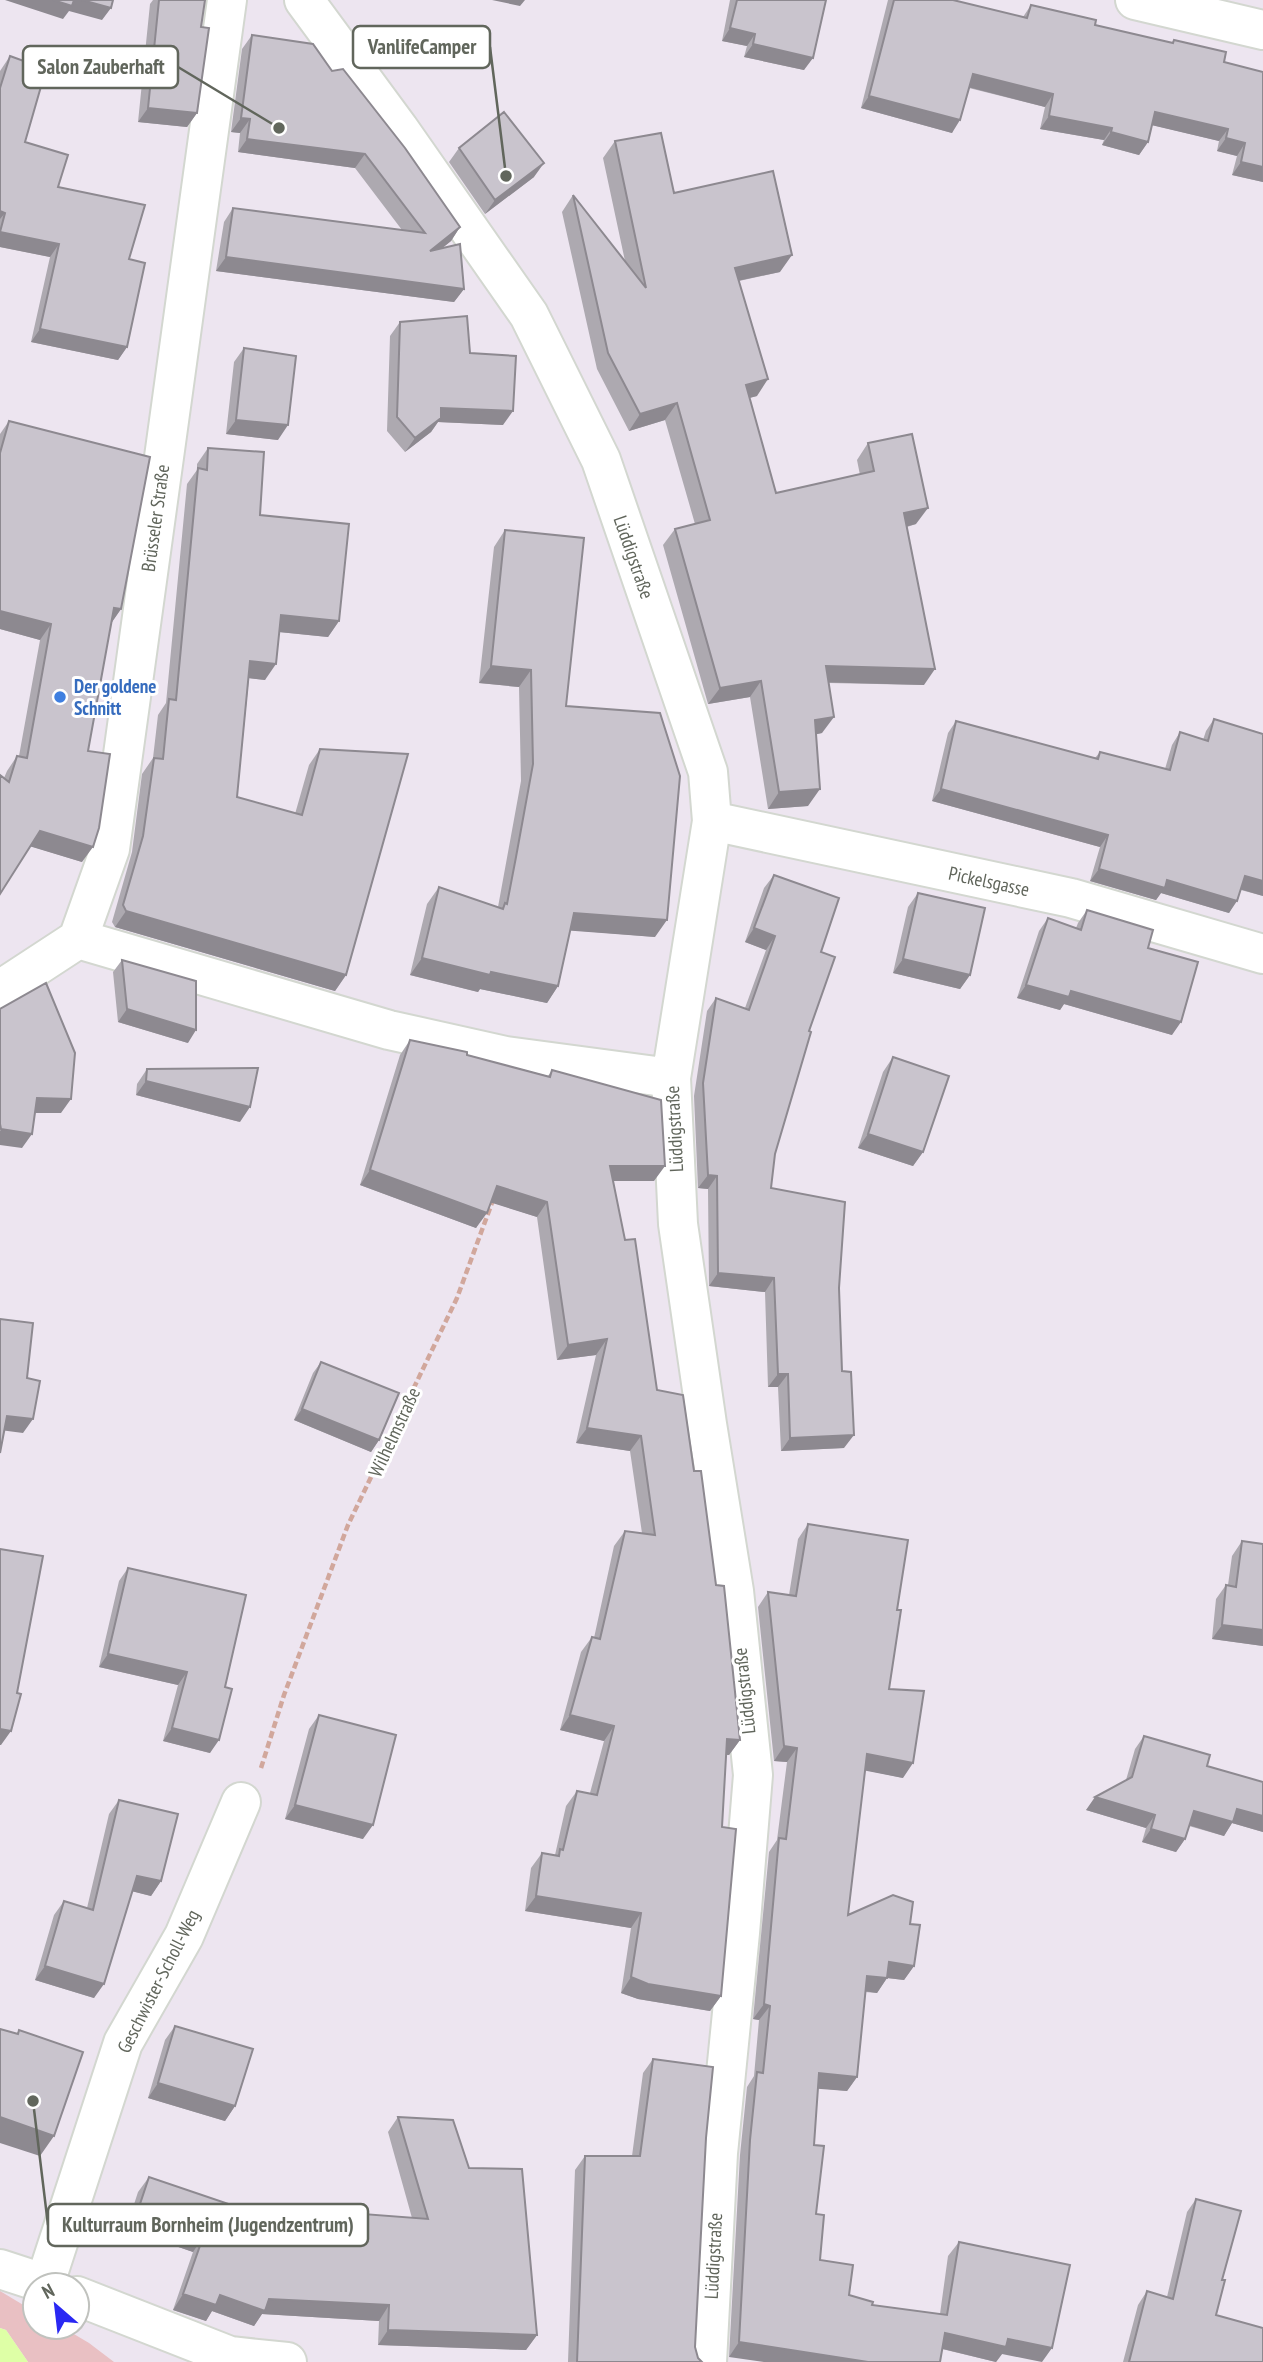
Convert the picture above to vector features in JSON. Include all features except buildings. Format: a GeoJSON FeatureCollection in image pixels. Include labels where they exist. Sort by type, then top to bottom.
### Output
{"type":"FeatureCollection","features":[{"type":"Feature","properties":{"kind":"street","name":"Brüsseler Straße"},"geometry":{"type":"LineString","coordinates":[[78,939],[110,849],[227,0]]}},
{"type":"Feature","properties":{"kind":"street","name":"Lüddigstraße"},"geometry":{"type":"LineString","coordinates":[[304,0],[399,129],[529,315],[595,448],[708,772],[712,821],[671,1078],[678,1224],[734,1591],[753,1775],[719,2153],[707,2362]]}},
{"type":"Feature","properties":{"kind":"street"},"geometry":{"type":"LineString","coordinates":[[1135,0],[1263,30]]}},
{"type":"Feature","properties":{"kind":"street","name":"Pickelsgasse"},"geometry":{"type":"LineString","coordinates":[[712,821],[1071,898],[1263,954]]}},
{"type":"Feature","properties":{"kind":"street"},"geometry":{"type":"LineString","coordinates":[[0,990],[78,939],[389,1030],[506,1056],[671,1078]]}},
{"type":"Feature","properties":{"kind":"street","name":"Geschwister-Scholl-Weg"},"geometry":{"type":"LineString","coordinates":[[62,2271],[123,2043],[184,1936],[241,1802]]}},
{"type":"Feature","properties":{"kind":"street"},"geometry":{"type":"LineString","coordinates":[[0,2269],[21,2276]]}},
{"type":"Feature","properties":{"kind":"street"},"geometry":{"type":"LineString","coordinates":[[91,2302],[228,2359],[287,2362]]}},
{"type":"Feature","properties":{"kind":"path","name":"Wilhelmstraße"},"geometry":{"type":"LineString","coordinates":[[241,1802],[261,1769],[284,1695],[348,1525],[457,1298],[496,1193]]}},
{"type":"Feature","properties":{"kind":"shaded area"},"geometry":{"type":"Polygon","coordinates":[[[0,2291],[21,2304],[21,2341],[86,2341],[114,2362],[28,2362],[6,2330],[0,2328],[0,2291]]]}},
{"type":"Feature","properties":{"kind":"shaded area"},"geometry":{"type":"Polygon","coordinates":[[[0,2328],[6,2330],[28,2362],[0,2362],[0,2328]]]}},
{"type":"Feature","properties":{"kind":"place","name":"Salon Zauberhaft"},"geometry":{"type":"Point","coordinates":[279,128]}},
{"type":"Feature","properties":{"kind":"place","name":"VanlifeCamper"},"geometry":{"type":"Point","coordinates":[506,176]}},
{"type":"Feature","properties":{"kind":"place","name":"Der goldene Schnitt"},"geometry":{"type":"Point","coordinates":[60,697]}},
{"type":"Feature","properties":{"kind":"place","name":"Kulturraum Bornheim (Jugendzentrum)"},"geometry":{"type":"Point","coordinates":[33,2101]}}]}
